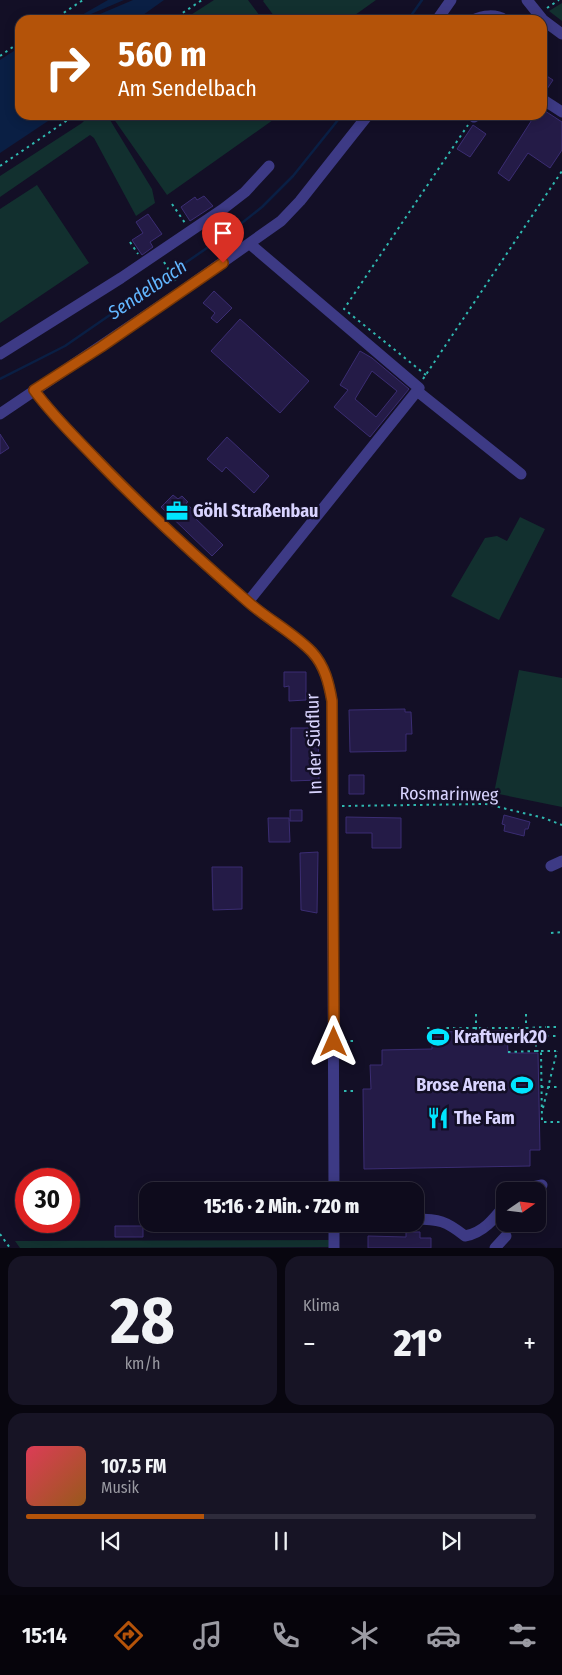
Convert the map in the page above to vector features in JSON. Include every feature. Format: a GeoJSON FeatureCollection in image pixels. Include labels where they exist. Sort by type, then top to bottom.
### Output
{"type":"FeatureCollection","features":[{"type":"Feature","properties":{"kind":"street"},"geometry":{"type":"LineString","coordinates":[[440,15],[451,0]]}},
{"type":"Feature","properties":{"kind":"street"},"geometry":{"type":"LineString","coordinates":[[527,0],[534,15]]}},
{"type":"Feature","properties":{"kind":"street"},"geometry":{"type":"LineString","coordinates":[[547,25],[562,34]]}},
{"type":"Feature","properties":{"kind":"street"},"geometry":{"type":"LineString","coordinates":[[547,102],[562,112]]}},
{"type":"Feature","properties":{"kind":"street"},"geometry":{"type":"LineString","coordinates":[[0,414],[182,292],[281,221],[300,201],[364,120]]}},
{"type":"Feature","properties":{"kind":"street"},"geometry":{"type":"LineString","coordinates":[[0,354],[144,263],[190,231],[245,192],[269,166]]}},
{"type":"Feature","properties":{"kind":"street"},"geometry":{"type":"LineString","coordinates":[[250,244],[418,389],[521,474]]}},
{"type":"Feature","properties":{"kind":"street"},"geometry":{"type":"LineString","coordinates":[[248,602],[418,389]]}},
{"type":"Feature","properties":{"kind":"street","name":"In der Südflur"},"geometry":{"type":"LineString","coordinates":[[34,390],[47,408],[132,496],[195,556],[248,602],[312,652],[325,673],[332,701],[334,806],[334,1182]]}},
{"type":"Feature","properties":{"kind":"street"},"geometry":{"type":"LineString","coordinates":[[551,866],[562,861]]}},
{"type":"Feature","properties":{"kind":"street"},"geometry":{"type":"LineString","coordinates":[[424,1219],[449,1223],[465,1236],[476,1234],[496,1216]]}},
{"type":"Feature","properties":{"kind":"street"},"geometry":{"type":"LineString","coordinates":[[334,1232],[334,1248]]}},
{"type":"Feature","properties":{"kind":"street"},"geometry":{"type":"LineString","coordinates":[[495,1248],[506,1236]]}},
{"type":"Feature","properties":{"kind":"path"},"geometry":{"type":"LineString","coordinates":[[60,15],[83,0]]}},
{"type":"Feature","properties":{"kind":"path"},"geometry":{"type":"LineString","coordinates":[[180,15],[202,0]]}},
{"type":"Feature","properties":{"kind":"path"},"geometry":{"type":"LineString","coordinates":[[538,15],[559,0]]}},
{"type":"Feature","properties":{"kind":"path"},"geometry":{"type":"LineString","coordinates":[[0,56],[15,46]]}},
{"type":"Feature","properties":{"kind":"path"},"geometry":{"type":"LineString","coordinates":[[0,166],[68,120]]}},
{"type":"Feature","properties":{"kind":"path"},"geometry":{"type":"LineString","coordinates":[[426,375],[344,309],[472,120]]}},
{"type":"Feature","properties":{"kind":"path"},"geometry":{"type":"LineString","coordinates":[[418,389],[562,171]]}},
{"type":"Feature","properties":{"kind":"path"},"geometry":{"type":"LineString","coordinates":[[172,204],[190,231]]}},
{"type":"Feature","properties":{"kind":"path"},"geometry":{"type":"LineString","coordinates":[[130,242],[144,263]]}},
{"type":"Feature","properties":{"kind":"path"},"geometry":{"type":"LineString","coordinates":[[165,264],[176,282]]}},
{"type":"Feature","properties":{"kind":"path","name":"Rosmarinweg"},"geometry":{"type":"LineString","coordinates":[[334,806],[486,804],[562,824]]}},
{"type":"Feature","properties":{"kind":"path"},"geometry":{"type":"LineString","coordinates":[[551,933],[562,932]]}},
{"type":"Feature","properties":{"kind":"path"},"geometry":{"type":"LineString","coordinates":[[476,1014],[477,1030]]}},
{"type":"Feature","properties":{"kind":"path"},"geometry":{"type":"LineString","coordinates":[[526,1014],[526,1028]]}},
{"type":"Feature","properties":{"kind":"path"},"geometry":{"type":"LineString","coordinates":[[427,1028],[477,1030],[556,1027]]}},
{"type":"Feature","properties":{"kind":"path"},"geometry":{"type":"LineString","coordinates":[[546,1028],[546,1036]]}},
{"type":"Feature","properties":{"kind":"path"},"geometry":{"type":"LineString","coordinates":[[536,1051],[536,1037],[556,1036]]}},
{"type":"Feature","properties":{"kind":"path"},"geometry":{"type":"LineString","coordinates":[[541,1051],[542,1113]]}},
{"type":"Feature","properties":{"kind":"path"},"geometry":{"type":"LineString","coordinates":[[508,1052],[556,1051],[541,1122],[561,1122]]}},
{"type":"Feature","properties":{"kind":"path"},"geometry":{"type":"LineString","coordinates":[[541,1087],[559,1087]]}},
{"type":"Feature","properties":{"kind":"path"},"geometry":{"type":"LineString","coordinates":[[342,1091],[354,1091]]}},
{"type":"Feature","properties":{"kind":"path"},"geometry":{"type":"LineString","coordinates":[[0,1234],[10,1248]]}},
{"type":"Feature","properties":{"kind":"green space"},"geometry":{"type":"Polygon","coordinates":[[[214,0],[248,0],[259,15],[191,15],[214,0]]]}},
{"type":"Feature","properties":{"kind":"green space"},"geometry":{"type":"Polygon","coordinates":[[[376,0],[355,15],[273,15],[263,1],[376,0]]]}},
{"type":"Feature","properties":{"kind":"green space"},"geometry":{"type":"Polygon","coordinates":[[[562,3],[562,21],[549,11],[562,3]]]}},
{"type":"Feature","properties":{"kind":"green space"},"geometry":{"type":"Polygon","coordinates":[[[85,120],[110,120],[152,189],[155,203],[136,216],[94,138],[90,135],[0,197],[0,176],[85,120]]]}},
{"type":"Feature","properties":{"kind":"green space"},"geometry":{"type":"Polygon","coordinates":[[[114,120],[273,120],[167,195],[114,120]]]}},
{"type":"Feature","properties":{"kind":"green space"},"geometry":{"type":"Polygon","coordinates":[[[37,185],[89,263],[0,323],[0,209],[37,185]]]}},
{"type":"Feature","properties":{"kind":"green space"},"geometry":{"type":"Polygon","coordinates":[[[520,517],[545,529],[499,620],[451,596],[485,538],[497,536],[507,541],[520,517]]]}},
{"type":"Feature","properties":{"kind":"green space"},"geometry":{"type":"Polygon","coordinates":[[[519,670],[562,678],[562,807],[494,793],[519,670]]]}},
{"type":"Feature","properties":{"kind":"green space"},"geometry":{"type":"Polygon","coordinates":[[[329,1240],[329,1247],[20,1248],[15,1241],[329,1240]]]}},
{"type":"Feature","properties":{"kind":"water"},"geometry":{"type":"Polygon","coordinates":[[[108,0],[124,0],[89,15],[82,15],[108,0]]]}},
{"type":"Feature","properties":{"kind":"water"},"geometry":{"type":"Polygon","coordinates":[[[133,0],[164,0],[143,15],[98,15],[133,0]]]}},
{"type":"Feature","properties":{"kind":"water"},"geometry":{"type":"Polygon","coordinates":[[[15,50],[15,120],[50,120],[0,153],[0,60],[15,50]]]}},
{"type":"Feature","properties":{"kind":"building"},"geometry":{"type":"Polygon","coordinates":[[[547,76],[553,80],[547,89],[547,76]]]}},
{"type":"Feature","properties":{"kind":"building"},"geometry":{"type":"Polygon","coordinates":[[[547,112],[562,122],[562,150],[550,168],[528,153],[509,181],[498,173],[532,120],[547,120],[547,112]]]}},
{"type":"Feature","properties":{"kind":"building"},"geometry":{"type":"Polygon","coordinates":[[[473,125],[486,134],[470,157],[457,149],[473,125]]]}},
{"type":"Feature","properties":{"kind":"building"},"geometry":{"type":"Polygon","coordinates":[[[204,196],[213,206],[190,221],[181,207],[195,197],[197,200],[204,196]]]}},
{"type":"Feature","properties":{"kind":"building"},"geometry":{"type":"Polygon","coordinates":[[[148,214],[162,234],[150,242],[153,247],[142,255],[132,240],[143,233],[136,222],[148,214]]]}},
{"type":"Feature","properties":{"kind":"building"},"geometry":{"type":"Polygon","coordinates":[[[214,291],[232,308],[217,323],[211,318],[215,313],[203,303],[214,291]]]}},
{"type":"Feature","properties":{"kind":"building"},"geometry":{"type":"Polygon","coordinates":[[[240,319],[309,381],[280,413],[211,351],[240,319]]]}},
{"type":"Feature","properties":{"kind":"building"},"geometry":{"type":"Polygon","coordinates":[[[360,351],[372,358],[409,389],[370,437],[334,407],[348,390],[340,385],[360,351]],[[372,371],[355,399],[376,417],[397,391],[372,371]]]}},
{"type":"Feature","properties":{"kind":"building"},"geometry":{"type":"Polygon","coordinates":[[[0,434],[9,448],[0,454],[0,434]]]}},
{"type":"Feature","properties":{"kind":"building"},"geometry":{"type":"Polygon","coordinates":[[[227,437],[269,476],[254,493],[226,467],[222,472],[207,459],[227,437]]]}},
{"type":"Feature","properties":{"kind":"building"},"geometry":{"type":"Polygon","coordinates":[[[173,495],[178,499],[182,496],[188,502],[186,503],[195,512],[192,515],[223,545],[212,556],[161,507],[173,495]]]}},
{"type":"Feature","properties":{"kind":"building"},"geometry":{"type":"Polygon","coordinates":[[[284,672],[306,672],[306,700],[289,701],[289,686],[284,687],[284,672]]]}},
{"type":"Feature","properties":{"kind":"building"},"geometry":{"type":"Polygon","coordinates":[[[405,709],[405,712],[411,712],[412,734],[406,734],[406,751],[350,752],[349,710],[405,709]]]}},
{"type":"Feature","properties":{"kind":"building"},"geometry":{"type":"Polygon","coordinates":[[[291,728],[318,728],[319,780],[291,781],[291,728]]]}},
{"type":"Feature","properties":{"kind":"building"},"geometry":{"type":"Polygon","coordinates":[[[349,775],[364,775],[364,794],[349,794],[349,775]]]}},
{"type":"Feature","properties":{"kind":"building"},"geometry":{"type":"Polygon","coordinates":[[[290,810],[302,810],[302,821],[290,821],[290,810]]]}},
{"type":"Feature","properties":{"kind":"building"},"geometry":{"type":"Polygon","coordinates":[[[504,815],[530,822],[528,829],[525,829],[524,836],[504,831],[505,825],[502,824],[504,815]]]}},
{"type":"Feature","properties":{"kind":"building"},"geometry":{"type":"Polygon","coordinates":[[[346,817],[401,818],[401,848],[372,848],[372,833],[346,833],[346,817]]]}},
{"type":"Feature","properties":{"kind":"building"},"geometry":{"type":"Polygon","coordinates":[[[268,818],[289,818],[290,842],[269,842],[268,818]]]}},
{"type":"Feature","properties":{"kind":"building"},"geometry":{"type":"Polygon","coordinates":[[[318,852],[317,913],[301,910],[300,853],[318,852]]]}},
{"type":"Feature","properties":{"kind":"building"},"geometry":{"type":"Polygon","coordinates":[[[212,867],[242,867],[242,909],[213,910],[212,867]]]}},
{"type":"Feature","properties":{"kind":"building"},"geometry":{"type":"Polygon","coordinates":[[[507,1031],[508,1053],[538,1053],[540,1150],[530,1150],[530,1166],[364,1169],[363,1089],[371,1089],[370,1065],[382,1065],[382,1050],[432,1049],[432,1032],[507,1031]]]}},
{"type":"Feature","properties":{"kind":"building"},"geometry":{"type":"Polygon","coordinates":[[[115,1226],[139,1226],[139,1232],[143,1232],[143,1237],[115,1237],[115,1226]]]}},
{"type":"Feature","properties":{"kind":"building"},"geometry":{"type":"Polygon","coordinates":[[[406,1232],[420,1232],[420,1238],[431,1238],[431,1248],[368,1248],[368,1236],[406,1237],[406,1232]]]}},
{"type":"Feature","properties":{"kind":"waterway","name":"Sendelbach"},"geometry":{"type":"LineString","coordinates":[[412,15],[422,0]]}},
{"type":"Feature","properties":{"kind":"waterway","name":"Sendelbach"},"geometry":{"type":"LineString","coordinates":[[0,379],[65,346],[233,230],[262,207],[293,176],[338,120]]}},
{"type":"Feature","properties":{"kind":"place","name":"Göhl Straßenbau"},"geometry":{"type":"Point","coordinates":[177,511]}},
{"type":"Feature","properties":{"kind":"place","name":"Kraftwerk20"},"geometry":{"type":"Point","coordinates":[438,1037]}},
{"type":"Feature","properties":{"kind":"place","name":"Brose Arena"},"geometry":{"type":"Point","coordinates":[522,1085]}},
{"type":"Feature","properties":{"kind":"place","name":"The Fam"},"geometry":{"type":"Point","coordinates":[438,1118]}},
{"type":"Feature","properties":{"kind":"route"},"geometry":{"type":"LineString","coordinates":[[223,263],[101,347],[34,390],[47,408],[132,496],[195,556],[248,602],[312,652],[321,665],[328,681],[332,701],[334,1042]]}}]}
